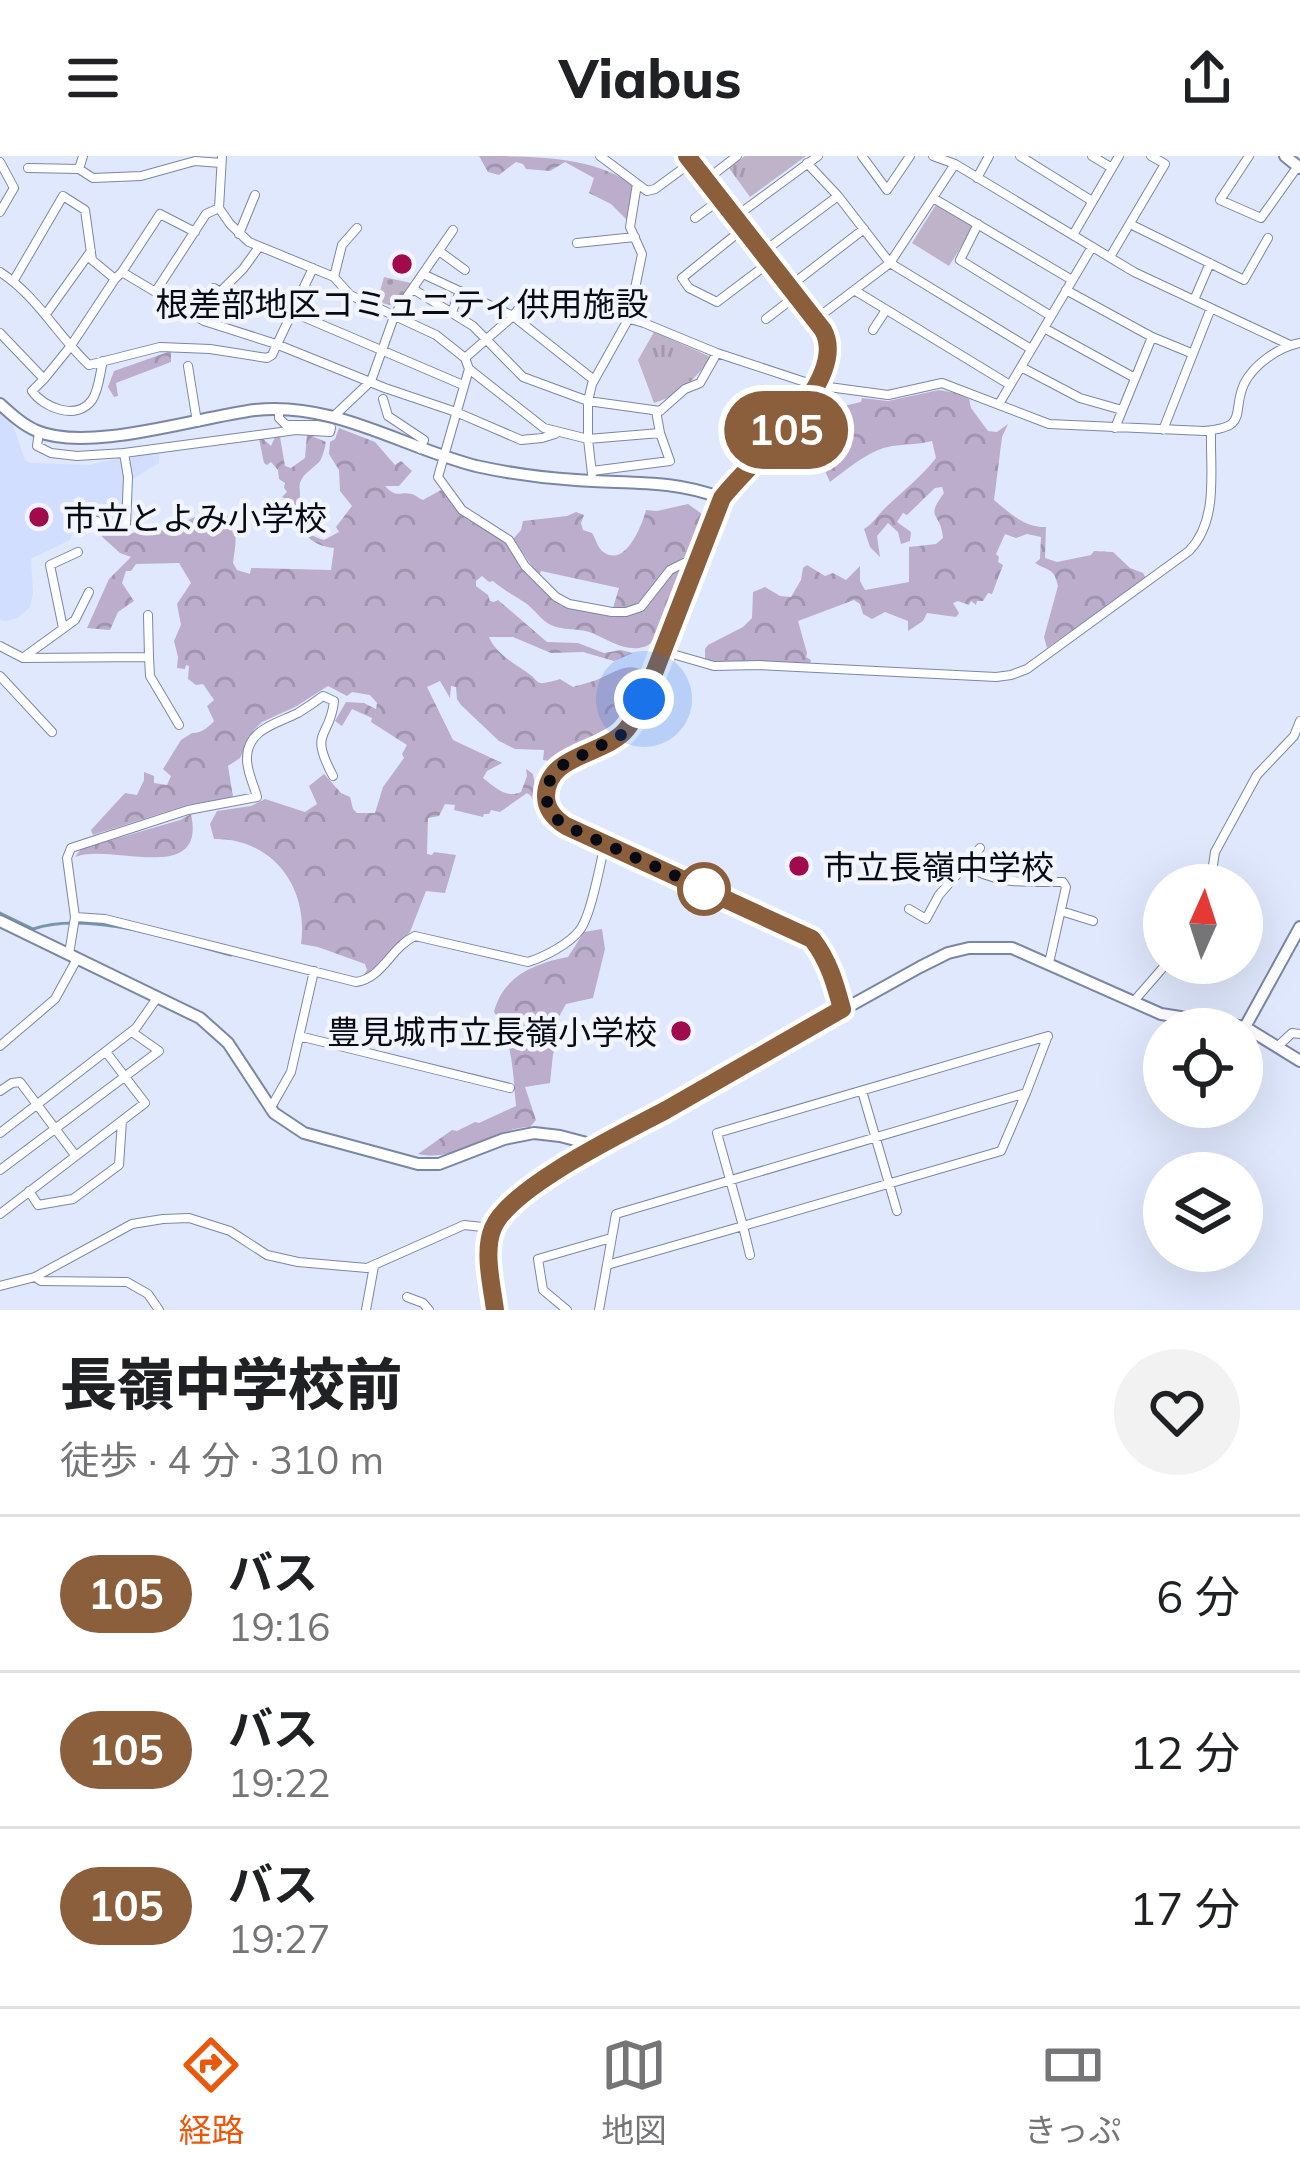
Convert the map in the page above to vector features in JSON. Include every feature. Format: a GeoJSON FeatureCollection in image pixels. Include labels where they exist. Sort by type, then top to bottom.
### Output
{"type":"FeatureCollection","features":[{"type":"Feature","properties":{"kind":"street"},"geometry":{"type":"LineString","coordinates":[[80,169],[83,156]]}},
{"type":"Feature","properties":{"kind":"street"},"geometry":{"type":"LineString","coordinates":[[600,156],[647,190],[655,189],[689,159],[816,319],[830,349],[799,414],[722,498],[644,699],[623,734],[557,768],[546,793],[547,806],[566,826],[812,939],[831,970],[842,1009]]}},
{"type":"Feature","properties":{"kind":"street"},"geometry":{"type":"LineString","coordinates":[[615,165],[626,156]]}},
{"type":"Feature","properties":{"kind":"street"},"geometry":{"type":"LineString","coordinates":[[706,180],[737,156]]}},
{"type":"Feature","properties":{"kind":"street"},"geometry":{"type":"LineString","coordinates":[[735,218],[818,156]]}},
{"type":"Feature","properties":{"kind":"street"},"geometry":{"type":"LineString","coordinates":[[862,156],[886,190],[910,156]]}},
{"type":"Feature","properties":{"kind":"street"},"geometry":{"type":"LineString","coordinates":[[933,156],[955,164],[1110,257],[1295,344]]}},
{"type":"Feature","properties":{"kind":"street"},"geometry":{"type":"LineString","coordinates":[[977,178],[988,156]]}},
{"type":"Feature","properties":{"kind":"street"},"geometry":{"type":"LineString","coordinates":[[1020,156],[1092,202]]}},
{"type":"Feature","properties":{"kind":"street"},"geometry":{"type":"LineString","coordinates":[[1092,156],[1112,168]]}},
{"type":"Feature","properties":{"kind":"street"},"geometry":{"type":"LineString","coordinates":[[1072,235],[1119,156]]}},
{"type":"Feature","properties":{"kind":"street"},"geometry":{"type":"LineString","coordinates":[[1110,257],[1165,164],[1151,156]]}},
{"type":"Feature","properties":{"kind":"street"},"geometry":{"type":"LineString","coordinates":[[1250,156],[1220,200],[1261,218],[1299,167],[1285,156]]}},
{"type":"Feature","properties":{"kind":"street"},"geometry":{"type":"LineString","coordinates":[[28,168],[80,169],[93,178],[141,176],[222,159],[219,208],[239,234],[334,277],[350,295],[436,335],[465,358],[469,369],[544,428],[588,439],[660,434]]}},
{"type":"Feature","properties":{"kind":"street"},"geometry":{"type":"LineString","coordinates":[[0,162],[14,188],[0,212]]}},
{"type":"Feature","properties":{"kind":"street"},"geometry":{"type":"LineString","coordinates":[[807,163],[890,263],[1031,349]]}},
{"type":"Feature","properties":{"kind":"street"},"geometry":{"type":"LineString","coordinates":[[816,319],[890,263],[955,164]]}},
{"type":"Feature","properties":{"kind":"street"},"geometry":{"type":"LineString","coordinates":[[593,476],[587,401],[629,317],[642,254],[630,227],[638,184]]}},
{"type":"Feature","properties":{"kind":"street"},"geometry":{"type":"LineString","coordinates":[[239,234],[255,195]]}},
{"type":"Feature","properties":{"kind":"street"},"geometry":{"type":"LineString","coordinates":[[14,280],[63,196],[85,210],[92,260],[204,321],[276,344],[521,440],[557,433]]}},
{"type":"Feature","properties":{"kind":"street"},"geometry":{"type":"LineString","coordinates":[[744,229],[682,278],[689,288],[717,302],[838,196]]}},
{"type":"Feature","properties":{"kind":"street"},"geometry":{"type":"LineString","coordinates":[[933,198],[1072,280]]}},
{"type":"Feature","properties":{"kind":"street"},"geometry":{"type":"LineString","coordinates":[[695,218],[721,199]]}},
{"type":"Feature","properties":{"kind":"street"},"geometry":{"type":"LineString","coordinates":[[156,291],[206,214],[219,208]]}},
{"type":"Feature","properties":{"kind":"street"},"geometry":{"type":"LineString","coordinates":[[103,361],[91,402],[69,411],[40,402],[32,392],[70,347],[160,214],[195,232]]}},
{"type":"Feature","properties":{"kind":"street"},"geometry":{"type":"LineString","coordinates":[[978,224],[960,260],[1051,316]]}},
{"type":"Feature","properties":{"kind":"street"},"geometry":{"type":"LineString","coordinates":[[1130,224],[1244,280],[1268,238]]}},
{"type":"Feature","properties":{"kind":"street"},"geometry":{"type":"LineString","coordinates":[[334,277],[342,245],[357,228]]}},
{"type":"Feature","properties":{"kind":"street"},"geometry":{"type":"LineString","coordinates":[[766,319],[864,229]]}},
{"type":"Feature","properties":{"kind":"street"},"geometry":{"type":"LineString","coordinates":[[334,416],[371,381],[395,314],[453,230]]}},
{"type":"Feature","properties":{"kind":"street"},"geometry":{"type":"LineString","coordinates":[[577,243],[634,237]]}},
{"type":"Feature","properties":{"kind":"street"},"geometry":{"type":"LineString","coordinates":[[220,292],[259,247]]}},
{"type":"Feature","properties":{"kind":"street"},"geometry":{"type":"LineString","coordinates":[[999,404],[1092,247]]}},
{"type":"Feature","properties":{"kind":"street"},"geometry":{"type":"LineString","coordinates":[[46,314],[92,250]]}},
{"type":"Feature","properties":{"kind":"street"},"geometry":{"type":"LineString","coordinates":[[439,251],[465,270]]}},
{"type":"Feature","properties":{"kind":"street"},"geometry":{"type":"LineString","coordinates":[[1194,300],[1210,263]]}},
{"type":"Feature","properties":{"kind":"street"},"geometry":{"type":"LineString","coordinates":[[0,272],[14,280],[89,365],[160,346],[267,358],[313,268]]}},
{"type":"Feature","properties":{"kind":"street"},"geometry":{"type":"LineString","coordinates":[[423,274],[513,316],[594,380]]}},
{"type":"Feature","properties":{"kind":"street"},"geometry":{"type":"LineString","coordinates":[[194,315],[214,288],[292,312],[463,386]]}},
{"type":"Feature","properties":{"kind":"street"},"geometry":{"type":"LineString","coordinates":[[412,289],[473,326],[523,377],[587,401],[660,411],[685,389],[700,383],[717,353]]}},
{"type":"Feature","properties":{"kind":"street"},"geometry":{"type":"LineString","coordinates":[[854,290],[1010,385]]}},
{"type":"Feature","properties":{"kind":"street"},"geometry":{"type":"LineString","coordinates":[[1066,290],[1191,353]]}},
{"type":"Feature","properties":{"kind":"street"},"geometry":{"type":"LineString","coordinates":[[452,313],[460,291]]}},
{"type":"Feature","properties":{"kind":"street"},"geometry":{"type":"LineString","coordinates":[[465,358],[529,296],[542,294],[629,317],[814,385],[888,395],[942,383],[1048,424],[1211,430],[1226,428],[1235,420],[1244,385],[1263,361],[1295,344]]}},
{"type":"Feature","properties":{"kind":"street"},"geometry":{"type":"LineString","coordinates":[[1162,430],[1211,308]]}},
{"type":"Feature","properties":{"kind":"street"},"geometry":{"type":"LineString","coordinates":[[873,330],[886,310]]}},
{"type":"Feature","properties":{"kind":"street"},"geometry":{"type":"LineString","coordinates":[[1044,328],[1135,378]]}},
{"type":"Feature","properties":{"kind":"street"},"geometry":{"type":"LineString","coordinates":[[0,333],[44,379]]}},
{"type":"Feature","properties":{"kind":"street"},"geometry":{"type":"LineString","coordinates":[[1115,428],[1152,337]]}},
{"type":"Feature","properties":{"kind":"street"},"geometry":{"type":"LineString","coordinates":[[188,367],[197,422]]}},
{"type":"Feature","properties":{"kind":"street"},"geometry":{"type":"LineString","coordinates":[[1021,367],[1080,398],[1123,410]]}},
{"type":"Feature","properties":{"kind":"street"},"geometry":{"type":"LineString","coordinates":[[469,369],[438,477],[462,509],[508,540],[556,598],[626,612],[641,607],[670,570],[699,556]]}},
{"type":"Feature","properties":{"kind":"street"},"geometry":{"type":"LineString","coordinates":[[383,399],[388,416],[424,440],[420,448]]}},
{"type":"Feature","properties":{"kind":"street"},"geometry":{"type":"LineString","coordinates":[[0,404],[24,424],[56,436],[88,437],[253,410],[334,416],[443,456],[510,472],[675,484],[722,498]]}},
{"type":"Feature","properties":{"kind":"street"},"geometry":{"type":"LineString","coordinates":[[39,432],[37,446],[77,456],[296,430],[331,432],[326,427],[286,425],[279,418],[279,409]]}},
{"type":"Feature","properties":{"kind":"street"},"geometry":{"type":"LineString","coordinates":[[593,476],[670,460],[656,411]]}},
{"type":"Feature","properties":{"kind":"street"},"geometry":{"type":"LineString","coordinates":[[662,651],[714,666],[996,677],[1027,669],[1200,539],[1209,517],[1211,430]]}},
{"type":"Feature","properties":{"kind":"street"},"geometry":{"type":"LineString","coordinates":[[79,515],[118,528],[126,525],[124,453]]}},
{"type":"Feature","properties":{"kind":"street"},"geometry":{"type":"LineString","coordinates":[[63,628],[50,565],[78,552]]}},
{"type":"Feature","properties":{"kind":"street"},"geometry":{"type":"LineString","coordinates":[[23,658],[76,620],[89,592]]}},
{"type":"Feature","properties":{"kind":"street"},"geometry":{"type":"LineString","coordinates":[[148,615],[150,676],[179,725]]}},
{"type":"Feature","properties":{"kind":"street"},"geometry":{"type":"LineString","coordinates":[[0,646],[23,658],[149,657]]}},
{"type":"Feature","properties":{"kind":"street"},"geometry":{"type":"LineString","coordinates":[[0,676],[52,732]]}},
{"type":"Feature","properties":{"kind":"street"},"geometry":{"type":"LineString","coordinates":[[0,1046],[55,999],[74,956],[75,917],[67,858],[71,848],[188,809],[257,797],[247,761],[256,737],[267,725],[323,696],[334,701],[320,735],[322,755],[333,776]]}},
{"type":"Feature","properties":{"kind":"street"},"geometry":{"type":"LineString","coordinates":[[1213,864],[1215,852],[1257,775],[1294,736],[1300,721]]}},
{"type":"Feature","properties":{"kind":"street"},"geometry":{"type":"LineString","coordinates":[[75,917],[105,919],[356,982],[374,976],[415,936],[528,962],[578,933],[605,844]]}},
{"type":"Feature","properties":{"kind":"street"},"geometry":{"type":"LineString","coordinates":[[909,909],[926,919],[939,895],[980,848]]}},
{"type":"Feature","properties":{"kind":"street"},"geometry":{"type":"LineString","coordinates":[[966,865],[1002,881],[1063,882],[1066,887],[1049,963]]}},
{"type":"Feature","properties":{"kind":"street"},"geometry":{"type":"LineString","coordinates":[[1061,911],[1093,921]]}},
{"type":"Feature","properties":{"kind":"street"},"geometry":{"type":"LineString","coordinates":[[0,921],[200,1018],[228,1043],[270,1109],[304,1133],[418,1164],[439,1163],[534,1133],[598,1146]]}},
{"type":"Feature","properties":{"kind":"street"},"geometry":{"type":"LineString","coordinates":[[1255,1008],[1300,926]]}},
{"type":"Feature","properties":{"kind":"street"},"geometry":{"type":"LineString","coordinates":[[495,1310],[492,1228],[524,1194],[598,1146],[934,960],[969,947],[1012,948],[1147,1008]]}},
{"type":"Feature","properties":{"kind":"street"},"geometry":{"type":"LineString","coordinates":[[270,1109],[291,1072],[314,970]]}},
{"type":"Feature","properties":{"kind":"street"},"geometry":{"type":"LineString","coordinates":[[1133,1002],[1149,984]]}},
{"type":"Feature","properties":{"kind":"street"},"geometry":{"type":"LineString","coordinates":[[0,1133],[131,1032],[157,997]]}},
{"type":"Feature","properties":{"kind":"street"},"geometry":{"type":"LineString","coordinates":[[0,1170],[159,1051],[131,1032]]}},
{"type":"Feature","properties":{"kind":"street"},"geometry":{"type":"LineString","coordinates":[[1278,1046],[1292,1034],[1300,1034]]}},
{"type":"Feature","properties":{"kind":"street"},"geometry":{"type":"LineString","coordinates":[[299,1036],[510,1088]]}},
{"type":"Feature","properties":{"kind":"street"},"geometry":{"type":"LineString","coordinates":[[608,1264],[743,1226],[1001,1151],[1048,1036],[717,1133],[743,1226],[750,1255]]}},
{"type":"Feature","properties":{"kind":"street"},"geometry":{"type":"LineString","coordinates":[[1263,1038],[1300,1061]]}},
{"type":"Feature","properties":{"kind":"street"},"geometry":{"type":"LineString","coordinates":[[0,1214],[145,1103],[106,1052]]}},
{"type":"Feature","properties":{"kind":"street"},"geometry":{"type":"LineString","coordinates":[[0,1091],[20,1082],[75,1155]]}},
{"type":"Feature","properties":{"kind":"street"},"geometry":{"type":"LineString","coordinates":[[862,1091],[897,1211]]}},
{"type":"Feature","properties":{"kind":"street"},"geometry":{"type":"LineString","coordinates":[[599,1310],[616,1214],[1026,1093]]}},
{"type":"Feature","properties":{"kind":"street"},"geometry":{"type":"LineString","coordinates":[[29,1191],[38,1205],[73,1199],[119,1165],[122,1120]]}},
{"type":"Feature","properties":{"kind":"street"},"geometry":{"type":"LineString","coordinates":[[560,1136],[571,1144],[572,1162]]}},
{"type":"Feature","properties":{"kind":"street"},"geometry":{"type":"LineString","coordinates":[[0,1286],[35,1277],[132,1224],[163,1219],[188,1218],[230,1232],[267,1255],[367,1268],[464,1225],[492,1228]]}},
{"type":"Feature","properties":{"kind":"street"},"geometry":{"type":"LineString","coordinates":[[567,1310],[543,1290],[538,1259],[611,1238]]}},
{"type":"Feature","properties":{"kind":"street"},"geometry":{"type":"LineString","coordinates":[[366,1310],[374,1265]]}},
{"type":"Feature","properties":{"kind":"street"},"geometry":{"type":"LineString","coordinates":[[35,1277],[40,1281],[127,1282],[148,1294],[159,1310]]}},
{"type":"Feature","properties":{"kind":"street"},"geometry":{"type":"LineString","coordinates":[[407,1297],[429,1310]]}},
{"type":"Feature","properties":{"kind":"shaded area","name":"市立とよみ小学校"},"geometry":{"type":"Polygon","coordinates":[[[0,414],[13,425],[25,460],[31,463],[89,465],[159,449],[159,463],[126,483],[124,519],[119,523],[80,513],[70,540],[31,559],[30,607],[18,618],[5,621],[0,620],[0,414]]]}},
{"type":"Feature","properties":{"kind":"green space"},"geometry":{"type":"Polygon","coordinates":[[[479,156],[562,160],[618,176],[633,186],[628,221],[611,204],[589,193],[594,178],[565,162],[550,171],[526,169],[516,162],[499,175],[488,172],[479,156]]]}},
{"type":"Feature","properties":{"kind":"green space"},"geometry":{"type":"Polygon","coordinates":[[[745,156],[806,156],[750,197],[729,168],[745,156]]]}},
{"type":"Feature","properties":{"kind":"green space"},"geometry":{"type":"Polygon","coordinates":[[[937,203],[974,226],[949,266],[912,243],[937,203]]]}},
{"type":"Feature","properties":{"kind":"green space"},"geometry":{"type":"Polygon","coordinates":[[[384,277],[411,283],[395,306],[377,302],[384,277]]]}},
{"type":"Feature","properties":{"kind":"green space"},"geometry":{"type":"Polygon","coordinates":[[[654,332],[711,357],[686,385],[654,403],[638,360],[654,332]]]}},
{"type":"Feature","properties":{"kind":"green space"},"geometry":{"type":"Polygon","coordinates":[[[171,351],[171,362],[116,383],[118,396],[114,397],[108,387],[114,371],[171,351]]]}},
{"type":"Feature","properties":{"kind":"green space"},"geometry":{"type":"Polygon","coordinates":[[[939,390],[969,399],[988,431],[997,432],[1008,424],[994,500],[1024,522],[1046,527],[1045,558],[1057,562],[1094,551],[1113,552],[1146,578],[1047,648],[1044,637],[1058,586],[1052,572],[1035,563],[1040,559],[1041,537],[1005,534],[996,554],[1003,565],[992,594],[976,605],[953,603],[959,613],[956,617],[927,613],[908,631],[908,621],[885,612],[872,619],[854,600],[798,621],[810,665],[705,659],[708,645],[752,618],[753,592],[765,587],[791,597],[807,565],[825,576],[833,573],[846,580],[860,566],[865,590],[909,582],[909,547],[936,544],[943,538],[934,512],[944,493],[942,487],[897,522],[911,532],[910,541],[901,544],[898,532],[888,523],[877,536],[880,557],[870,547],[864,529],[936,458],[932,441],[875,451],[830,482],[815,449],[800,456],[810,445],[810,436],[794,443],[789,440],[818,395],[822,411],[862,398],[888,401],[939,390]]]}},
{"type":"Feature","properties":{"kind":"green space"},"geometry":{"type":"Polygon","coordinates":[[[339,428],[375,442],[395,465],[401,461],[412,471],[399,486],[385,486],[389,490],[423,500],[441,490],[465,518],[507,543],[525,572],[561,606],[628,616],[647,606],[644,599],[631,607],[613,608],[619,588],[541,571],[539,576],[513,539],[523,521],[576,512],[584,515],[583,530],[592,533],[600,549],[618,555],[631,543],[646,510],[688,504],[702,514],[686,555],[672,566],[670,576],[682,570],[667,618],[659,635],[646,646],[623,646],[586,631],[551,625],[493,581],[482,576],[476,581],[490,601],[498,600],[547,642],[578,643],[604,653],[633,653],[614,661],[583,652],[551,653],[513,637],[489,637],[502,655],[539,683],[560,679],[573,687],[625,668],[646,671],[632,706],[615,729],[550,761],[543,760],[544,750],[515,749],[499,741],[461,705],[456,687],[451,686],[450,698],[440,681],[427,687],[453,740],[502,763],[483,778],[501,791],[516,794],[521,792],[526,769],[533,774],[539,811],[527,793],[500,812],[491,810],[483,817],[445,804],[439,816],[428,818],[427,854],[456,855],[445,893],[426,891],[410,932],[363,976],[365,964],[301,944],[299,904],[283,870],[254,847],[214,839],[210,824],[217,811],[265,799],[305,812],[317,804],[309,786],[324,774],[350,797],[357,813],[375,813],[383,787],[404,758],[407,745],[352,709],[342,726],[335,721],[346,702],[376,709],[370,695],[352,692],[347,696],[328,686],[262,722],[240,758],[228,766],[233,797],[187,805],[93,835],[91,830],[125,793],[137,795],[144,772],[154,776],[154,783],[167,785],[171,776],[163,769],[181,740],[214,721],[207,706],[214,700],[203,684],[188,679],[189,666],[177,668],[174,641],[181,625],[177,604],[191,583],[179,563],[136,564],[126,571],[122,583],[134,601],[118,612],[110,630],[87,628],[109,579],[131,557],[99,534],[166,530],[195,517],[227,516],[235,532],[233,563],[237,570],[250,574],[251,568],[331,570],[334,548],[316,543],[297,525],[282,497],[287,492],[285,483],[271,462],[264,463],[259,439],[271,446],[276,435],[280,437],[285,466],[291,468],[305,458],[307,434],[326,442],[320,461],[300,483],[298,517],[306,532],[324,540],[339,532],[336,527],[352,506],[340,491],[339,470],[329,454],[339,428]]]}},
{"type":"Feature","properties":{"kind":"green space"},"geometry":{"type":"Polygon","coordinates":[[[191,814],[192,836],[184,849],[170,856],[75,857],[81,849],[191,814]]]}},
{"type":"Feature","properties":{"kind":"green space"},"geometry":{"type":"Polygon","coordinates":[[[602,929],[605,949],[593,998],[566,1004],[556,1022],[559,1044],[550,1083],[525,1087],[536,1120],[530,1127],[461,1150],[418,1154],[452,1130],[516,1106],[509,1045],[494,1012],[498,1000],[522,973],[568,957],[584,932],[602,929]]]}},
{"type":"Feature","properties":{"kind":"waterway"},"geometry":{"type":"LineString","coordinates":[[0,913],[33,929],[55,924],[105,925],[231,955]]}},
{"type":"Feature","properties":{"kind":"bus line","name":"105"},"geometry":{"type":"LineString","coordinates":[[495,1310],[490,1240],[504,1211],[598,1146],[842,1009],[831,970],[812,939],[566,826],[547,806],[546,793],[557,768],[614,740],[630,724],[722,498],[799,414],[830,349],[823,330],[687,156]]}},
{"type":"Feature","properties":{"kind":"place","name":"根差部地区コミュニティ供用施設"},"geometry":{"type":"Point","coordinates":[402,264]}},
{"type":"Feature","properties":{"kind":"place","name":"市立とよみ小学校"},"geometry":{"type":"Point","coordinates":[39,517]}},
{"type":"Feature","properties":{"kind":"place","name":"市立長嶺中学校"},"geometry":{"type":"Point","coordinates":[799,866]}},
{"type":"Feature","properties":{"kind":"place","name":"豊見城市立長嶺小学校"},"geometry":{"type":"Point","coordinates":[681,1031]}},
{"type":"Feature","properties":{"kind":"route"},"geometry":{"type":"LineString","coordinates":[[644,699],[623,734],[557,768],[546,793],[547,806],[566,826],[720,896],[704,889]]}}]}
